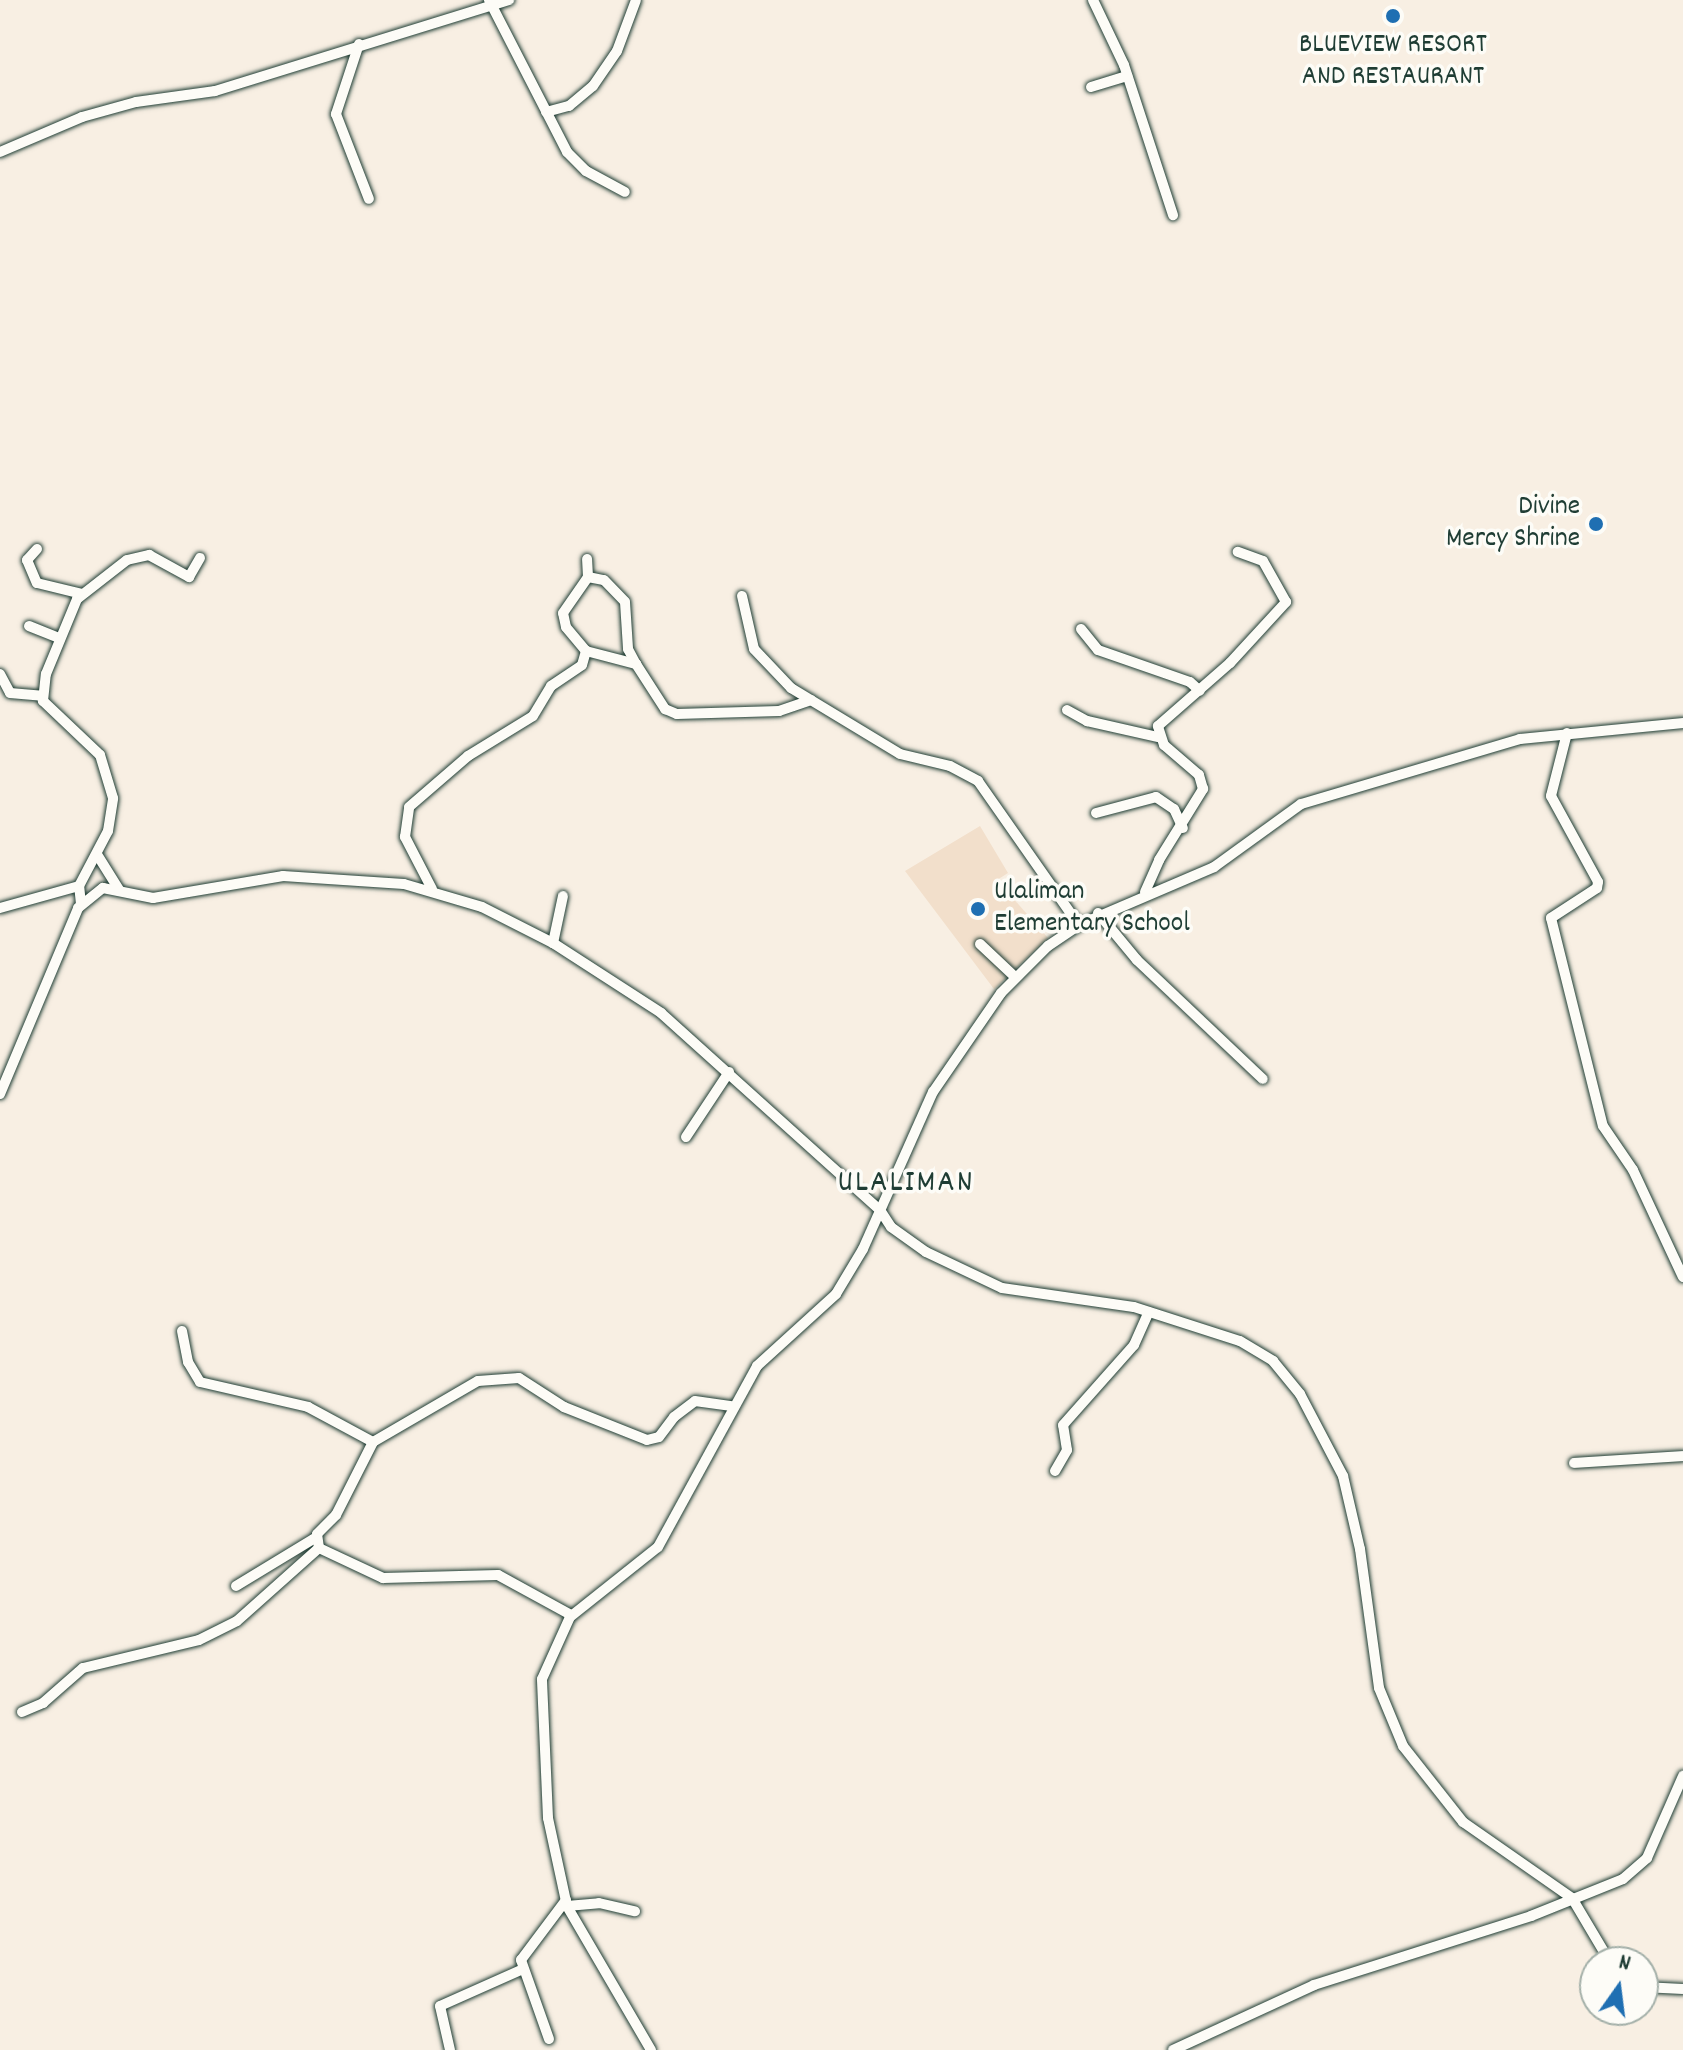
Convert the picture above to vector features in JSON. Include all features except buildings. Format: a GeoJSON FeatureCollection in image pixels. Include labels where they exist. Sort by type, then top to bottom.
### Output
{"type":"FeatureCollection","features":[{"type":"Feature","properties":{"kind":"street"},"geometry":{"type":"LineString","coordinates":[[0,152],[96,113],[215,91],[491,3],[509,0]]}},
{"type":"Feature","properties":{"kind":"street"},"geometry":{"type":"LineString","coordinates":[[546,112],[569,106],[593,86],[617,51],[636,0]]}},
{"type":"Feature","properties":{"kind":"street"},"geometry":{"type":"LineString","coordinates":[[1093,0],[1127,76],[1173,215]]}},
{"type":"Feature","properties":{"kind":"street"},"geometry":{"type":"LineString","coordinates":[[491,3],[574,160],[625,192]]}},
{"type":"Feature","properties":{"kind":"street"},"geometry":{"type":"LineString","coordinates":[[359,44],[336,114],[369,199]]}},
{"type":"Feature","properties":{"kind":"street"},"geometry":{"type":"LineString","coordinates":[[1091,87],[1127,76]]}},
{"type":"Feature","properties":{"kind":"street"},"geometry":{"type":"LineString","coordinates":[[37,549],[27,560],[37,583],[82,594]]}},
{"type":"Feature","properties":{"kind":"street"},"geometry":{"type":"LineString","coordinates":[[1158,737],[1162,721],[1200,691],[1286,602],[1263,561],[1238,552]]}},
{"type":"Feature","properties":{"kind":"street"},"geometry":{"type":"LineString","coordinates":[[42,696],[59,638],[82,594],[137,555],[155,556],[189,577],[200,558]]}},
{"type":"Feature","properties":{"kind":"street"},"geometry":{"type":"LineString","coordinates":[[587,559],[588,577],[563,613],[566,627],[586,651],[636,664]]}},
{"type":"Feature","properties":{"kind":"street"},"geometry":{"type":"LineString","coordinates":[[588,577],[604,580],[625,602],[628,649],[665,709],[677,714],[779,711],[811,700]]}},
{"type":"Feature","properties":{"kind":"street"},"geometry":{"type":"LineString","coordinates":[[742,596],[754,649],[791,688],[894,752],[950,766],[978,781],[1079,925]]}},
{"type":"Feature","properties":{"kind":"street"},"geometry":{"type":"LineString","coordinates":[[29,626],[59,638]]}},
{"type":"Feature","properties":{"kind":"street"},"geometry":{"type":"LineString","coordinates":[[1081,629],[1098,650],[1190,682],[1200,691]]}},
{"type":"Feature","properties":{"kind":"street"},"geometry":{"type":"LineString","coordinates":[[432,889],[405,837],[409,807],[468,756],[533,716],[551,686],[582,665],[586,651]]}},
{"type":"Feature","properties":{"kind":"street"},"geometry":{"type":"LineString","coordinates":[[0,674],[10,693],[42,696],[75,726],[106,769],[112,818],[98,856],[79,886],[81,904]]}},
{"type":"Feature","properties":{"kind":"street"},"geometry":{"type":"LineString","coordinates":[[1067,710],[1087,721],[1158,737],[1202,780],[1202,794],[1183,828],[1159,860],[1145,892]]}},
{"type":"Feature","properties":{"kind":"street"},"geometry":{"type":"LineString","coordinates":[[651,2050],[566,1903],[548,1818],[539,1691],[548,1660],[571,1615],[658,1547],[698,1481],[732,1406],[766,1355],[836,1294],[880,1210],[933,1092],[1015,977],[1098,913],[1214,867],[1301,804],[1520,739],[1683,723]]}},
{"type":"Feature","properties":{"kind":"street"},"geometry":{"type":"LineString","coordinates":[[1567,733],[1551,796],[1598,882],[1597,888],[1551,918],[1607,1137],[1633,1170],[1683,1277]]}},
{"type":"Feature","properties":{"kind":"street"},"geometry":{"type":"LineString","coordinates":[[1096,813],[1156,797],[1174,809],[1183,828]]}},
{"type":"Feature","properties":{"kind":"street"},"geometry":{"type":"LineString","coordinates":[[98,856],[119,890]]}},
{"type":"Feature","properties":{"kind":"street"},"geometry":{"type":"LineString","coordinates":[[0,1094],[81,904],[96,890],[119,890],[164,898],[283,876],[432,889],[553,943],[630,989],[729,1072],[880,1210],[891,1227],[926,1252],[1002,1288],[1149,1312],[1240,1341],[1273,1361],[1292,1381],[1349,1492],[1379,1688],[1403,1746],[1463,1822],[1572,1898],[1600,1946]]}},
{"type":"Feature","properties":{"kind":"street"},"geometry":{"type":"LineString","coordinates":[[0,908],[79,886]]}},
{"type":"Feature","properties":{"kind":"street"},"geometry":{"type":"LineString","coordinates":[[553,943],[563,896]]}},
{"type":"Feature","properties":{"kind":"street"},"geometry":{"type":"LineString","coordinates":[[1098,913],[1137,960],[1263,1079]]}},
{"type":"Feature","properties":{"kind":"street"},"geometry":{"type":"LineString","coordinates":[[980,944],[1015,977]]}},
{"type":"Feature","properties":{"kind":"street"},"geometry":{"type":"LineString","coordinates":[[686,1137],[729,1072]]}},
{"type":"Feature","properties":{"kind":"street"},"geometry":{"type":"LineString","coordinates":[[1055,1471],[1067,1450],[1063,1425],[1134,1345],[1149,1312]]}},
{"type":"Feature","properties":{"kind":"street"},"geometry":{"type":"LineString","coordinates":[[182,1331],[188,1362],[206,1386],[308,1407],[373,1442]]}},
{"type":"Feature","properties":{"kind":"street"},"geometry":{"type":"LineString","coordinates":[[22,1712],[43,1703],[83,1668],[199,1640],[237,1621],[317,1543],[336,1515],[373,1442],[494,1376],[519,1378],[564,1407],[647,1440],[659,1437],[695,1401],[732,1406]]}},
{"type":"Feature","properties":{"kind":"street"},"geometry":{"type":"LineString","coordinates":[[1574,1463],[1683,1456]]}},
{"type":"Feature","properties":{"kind":"street"},"geometry":{"type":"LineString","coordinates":[[317,1543],[390,1579],[498,1575],[571,1615]]}},
{"type":"Feature","properties":{"kind":"street"},"geometry":{"type":"LineString","coordinates":[[236,1586],[317,1543]]}},
{"type":"Feature","properties":{"kind":"street"},"geometry":{"type":"LineString","coordinates":[[1173,2050],[1292,1993],[1623,1879],[1647,1858],[1683,1776]]}},
{"type":"Feature","properties":{"kind":"street"},"geometry":{"type":"LineString","coordinates":[[549,2039],[523,1969],[525,1949],[566,1903],[599,1903],[635,1911]]}},
{"type":"Feature","properties":{"kind":"street"},"geometry":{"type":"LineString","coordinates":[[450,2050],[440,2006],[523,1969]]}},
{"type":"Feature","properties":{"kind":"street"},"geometry":{"type":"LineString","coordinates":[[1659,1988],[1683,1989]]}},
{"type":"Feature","properties":{"kind":"shaded area","name":"Ulaliman Elementary School"},"geometry":{"type":"Polygon","coordinates":[[[980,826],[1008,873],[997,880],[1048,938],[994,989],[905,871],[980,826]]]}},
{"type":"Feature","properties":{"kind":"place","name":"BLUEVIEW RESORT AND RESTAURANT"},"geometry":{"type":"Point","coordinates":[1393,16]}},
{"type":"Feature","properties":{"kind":"place","name":"Divine Mercy Shrine"},"geometry":{"type":"Point","coordinates":[1596,524]}},
{"type":"Feature","properties":{"kind":"place","name":"Ulaliman Elementary School"},"geometry":{"type":"Point","coordinates":[978,909]}},
{"type":"Feature","properties":{"kind":"district","name":"ULALIMAN"},"geometry":{"type":"Point","coordinates":[906,1184]}}]}
